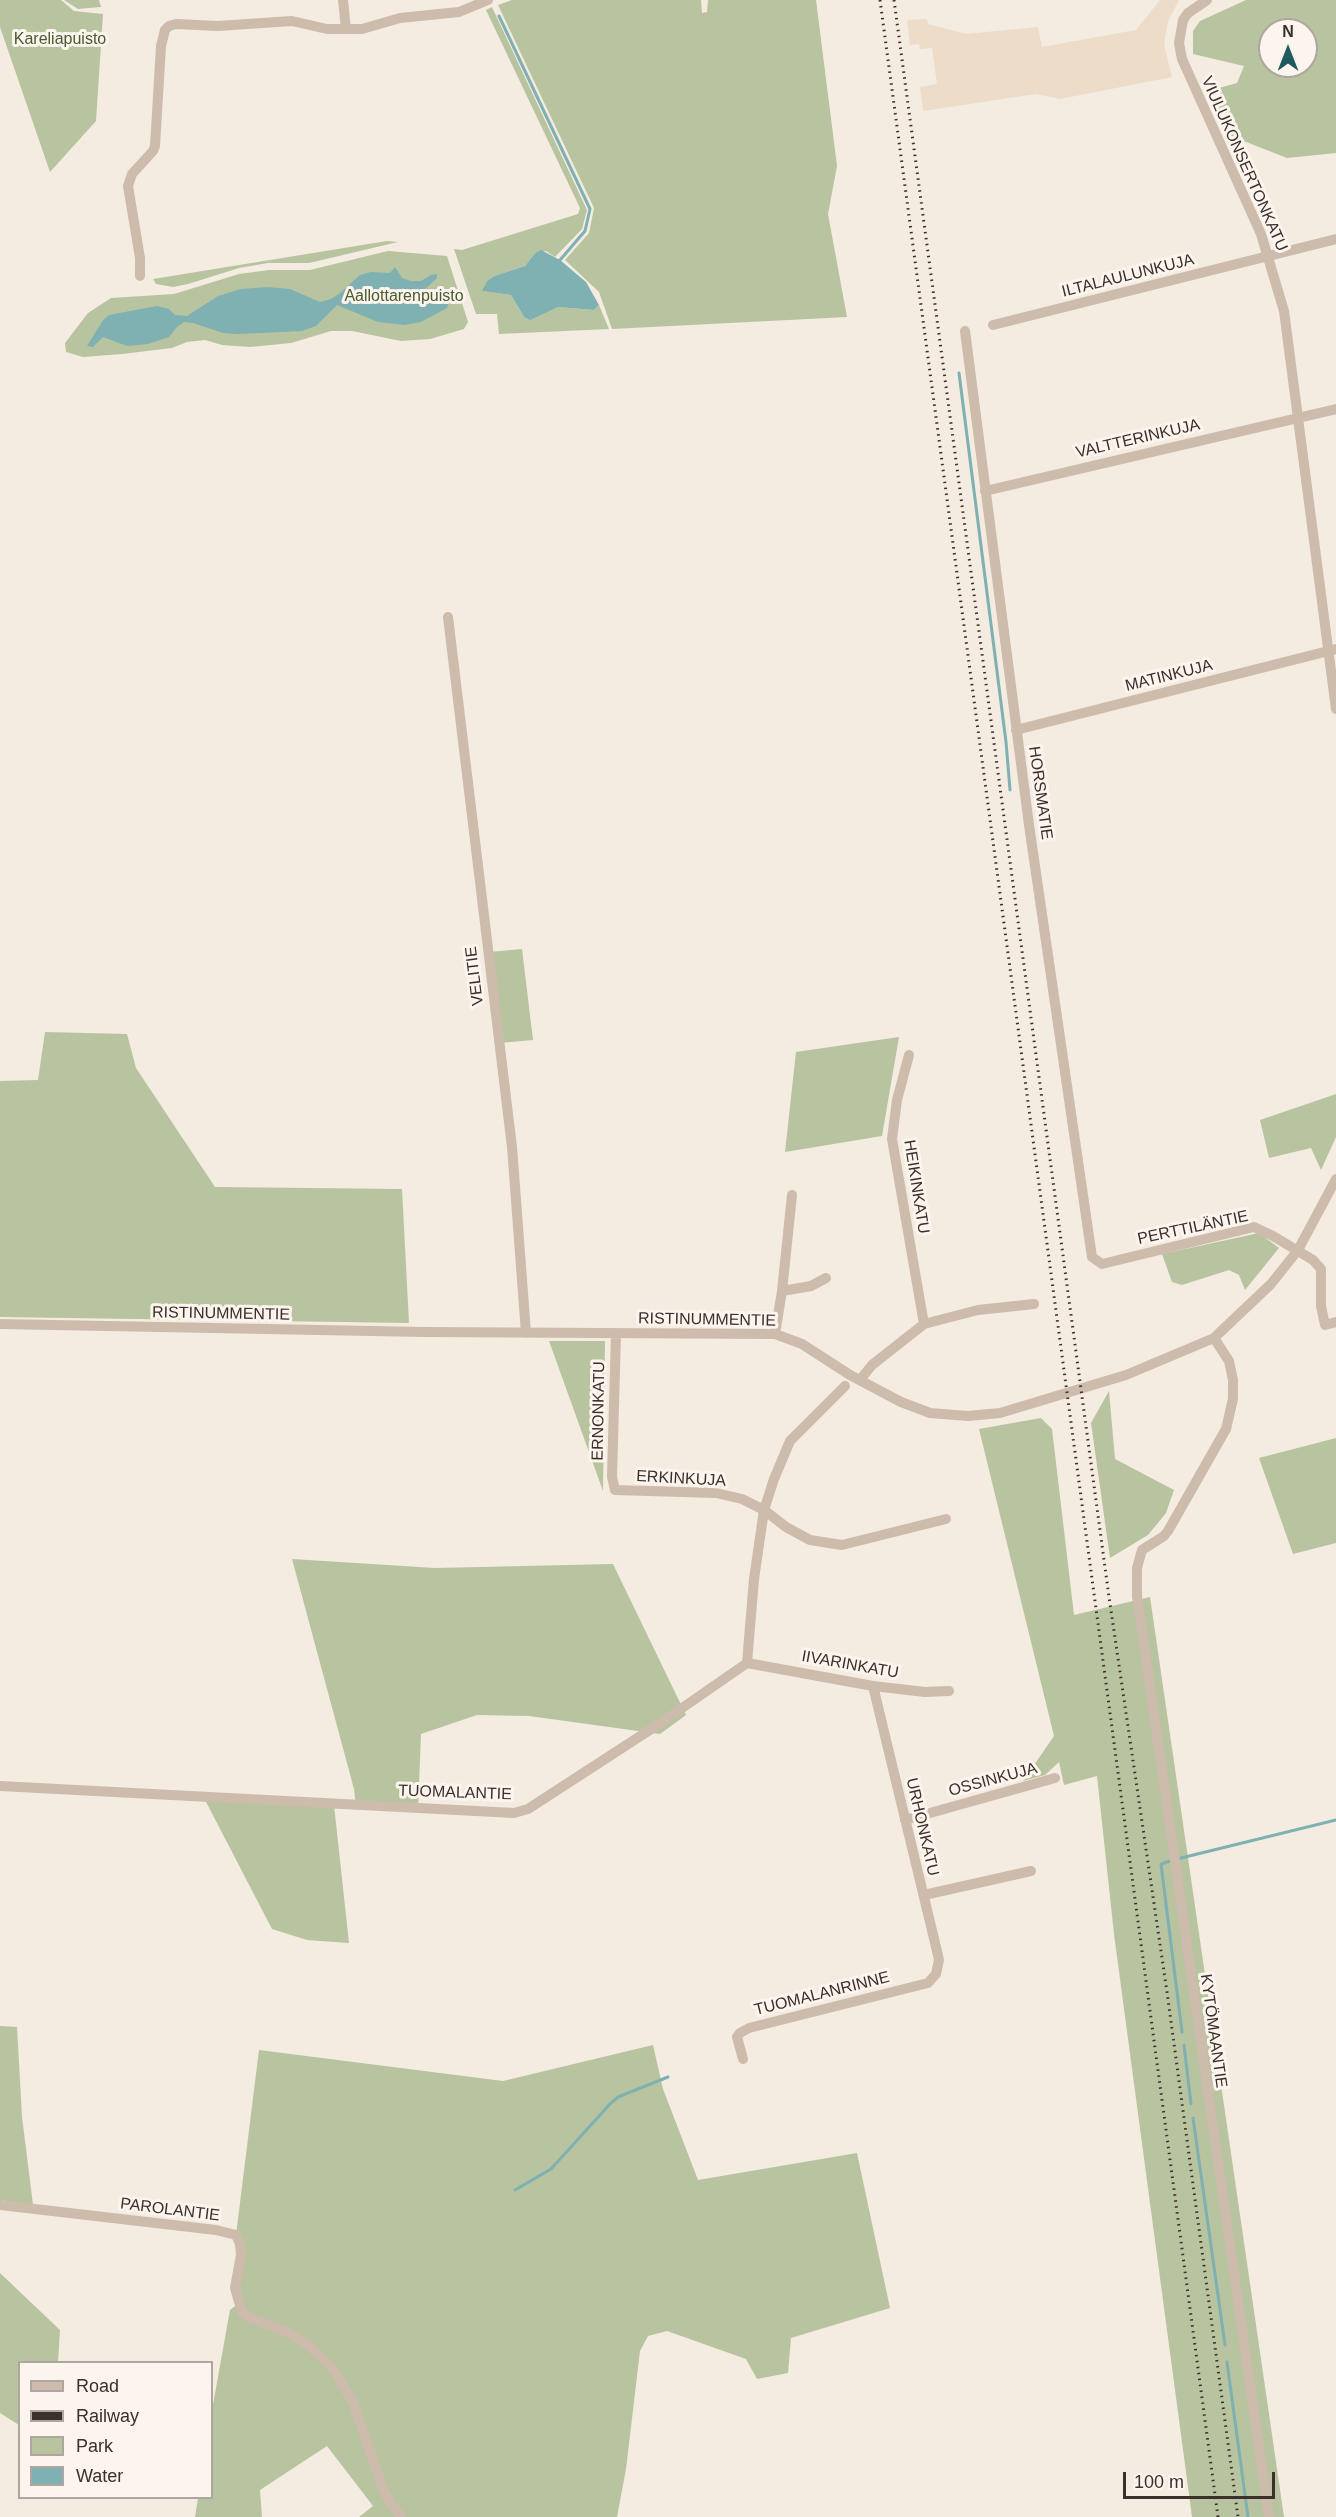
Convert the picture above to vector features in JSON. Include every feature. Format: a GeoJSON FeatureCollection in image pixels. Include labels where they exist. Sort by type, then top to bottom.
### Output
{"type":"FeatureCollection","features":[{"type":"Feature","properties":{"kind":"street"},"geometry":{"type":"LineString","coordinates":[[343,0],[346,29]]}},
{"type":"Feature","properties":{"kind":"street"},"geometry":{"type":"LineString","coordinates":[[140,276],[140,258],[128,186],[132,174],[156,146],[161,46],[165,30],[176,24],[218,26],[292,21],[327,29],[362,29],[400,18],[459,12],[488,0]]}},
{"type":"Feature","properties":{"kind":"street","name":"VIULUKONSERTONKATU"},"geometry":{"type":"LineString","coordinates":[[1201,1],[1183,20],[1179,43],[1182,59],[1254,216],[1270,257],[1284,311],[1332,650],[1336,709]]}},
{"type":"Feature","properties":{"kind":"street","name":"ILTALAULUNKUJA"},"geometry":{"type":"LineString","coordinates":[[993,325],[1336,240]]}},
{"type":"Feature","properties":{"kind":"street","name":"HORSMATIE"},"geometry":{"type":"LineString","coordinates":[[965,331],[1016,730],[1092,1257]]}},
{"type":"Feature","properties":{"kind":"street","name":"VALTTERINKUJA"},"geometry":{"type":"LineString","coordinates":[[986,491],[1336,409]]}},
{"type":"Feature","properties":{"kind":"street","name":"VELITIE"},"geometry":{"type":"LineString","coordinates":[[448,617],[512,1147],[526,1333]]}},
{"type":"Feature","properties":{"kind":"street","name":"MATINKUJA"},"geometry":{"type":"LineString","coordinates":[[1016,730],[1332,650]]}},
{"type":"Feature","properties":{"kind":"street","name":"HEIKINKATU"},"geometry":{"type":"LineString","coordinates":[[909,1055],[897,1100],[892,1139],[924,1324]]}},
{"type":"Feature","properties":{"kind":"street","name":"RISTINUMMENTIE"},"geometry":{"type":"LineString","coordinates":[[0,1324],[526,1333],[775,1334],[802,1344],[901,1402],[930,1413],[968,1416],[1000,1413],[1126,1375],[1214,1338],[1271,1284],[1298,1250],[1336,1179]]}},
{"type":"Feature","properties":{"kind":"street"},"geometry":{"type":"LineString","coordinates":[[775,1334],[792,1195]]}},
{"type":"Feature","properties":{"kind":"street","name":"PERTTILÄNTIE"},"geometry":{"type":"LineString","coordinates":[[1092,1257],[1102,1264],[1254,1227],[1313,1260],[1320,1269],[1325,1324],[1336,1322]]}},
{"type":"Feature","properties":{"kind":"street"},"geometry":{"type":"LineString","coordinates":[[782,1291],[811,1286],[825,1278]]}},
{"type":"Feature","properties":{"kind":"street"},"geometry":{"type":"LineString","coordinates":[[860,1380],[872,1365],[924,1324],[978,1310],[1034,1304]]}},
{"type":"Feature","properties":{"kind":"street","name":"ERNONKATU"},"geometry":{"type":"LineString","coordinates":[[615,1490],[612,1477],[616,1334]]}},
{"type":"Feature","properties":{"kind":"street","name":"KYTÖMAANTIE"},"geometry":{"type":"LineString","coordinates":[[1214,1338],[1228,1361],[1233,1380],[1233,1399],[1226,1429],[1168,1531],[1142,1550],[1137,1568],[1137,1596],[1269,2517]]}},
{"type":"Feature","properties":{"kind":"street"},"geometry":{"type":"LineString","coordinates":[[747,1663],[754,1579],[764,1510],[790,1441],[845,1386]]}},
{"type":"Feature","properties":{"kind":"street","name":"ERKINKUJA"},"geometry":{"type":"LineString","coordinates":[[615,1490],[716,1493],[741,1499],[764,1510],[786,1527],[810,1540],[843,1545],[946,1519]]}},
{"type":"Feature","properties":{"kind":"street","name":"IIVARINKATU"},"geometry":{"type":"LineString","coordinates":[[747,1663],[873,1686],[926,1692],[949,1691]]}},
{"type":"Feature","properties":{"kind":"street","name":"TUOMALANTIE"},"geometry":{"type":"LineString","coordinates":[[0,1786],[514,1813],[528,1809],[547,1797],[747,1663]]}},
{"type":"Feature","properties":{"kind":"street","name":"URHONKATU"},"geometry":{"type":"LineString","coordinates":[[873,1686],[939,1960],[936,1974]]}},
{"type":"Feature","properties":{"kind":"street","name":"OSSINKUJA"},"geometry":{"type":"LineString","coordinates":[[905,1820],[1055,1778]]}},
{"type":"Feature","properties":{"kind":"street"},"geometry":{"type":"LineString","coordinates":[[924,1895],[1031,1871]]}},
{"type":"Feature","properties":{"kind":"street","name":"TUOMALANRINNE"},"geometry":{"type":"LineString","coordinates":[[743,2059],[737,2037],[740,2032],[749,2028],[928,1983],[936,1974]]}},
{"type":"Feature","properties":{"kind":"street","name":"PAROLANTIE"},"geometry":{"type":"LineString","coordinates":[[0,2205],[216,2229],[236,2235],[241,2255],[235,2288],[242,2312],[291,2334],[308,2345],[333,2369],[353,2402],[382,2486],[401,2517]]}},
{"type":"Feature","properties":{"kind":"green space","name":"Kareliapuisto"},"geometry":{"type":"Polygon","coordinates":[[[0,0],[61,0],[74,11],[103,14],[96,121],[50,172],[0,27],[0,0]]]}},
{"type":"Feature","properties":{"kind":"green space"},"geometry":{"type":"Polygon","coordinates":[[[64,0],[99,0],[101,7],[78,9],[64,0]]]}},
{"type":"Feature","properties":{"kind":"green space"},"geometry":{"type":"Polygon","coordinates":[[[512,0],[701,0],[702,13],[707,12],[708,0],[816,0],[837,166],[828,214],[847,317],[612,329],[599,292],[565,260],[589,233],[594,208],[498,5],[512,0]]]}},
{"type":"Feature","properties":{"kind":"green space"},"geometry":{"type":"Polygon","coordinates":[[[1246,0],[1336,0],[1336,153],[1287,158],[1226,134],[1208,91],[1237,83],[1244,66],[1193,54],[1193,31],[1200,21],[1246,0]]]}},
{"type":"Feature","properties":{"kind":"green space"},"geometry":{"type":"Polygon","coordinates":[[[492,7],[587,210],[582,229],[555,257],[546,251],[535,253],[525,266],[494,276],[487,281],[483,291],[511,295],[524,317],[558,307],[594,310],[599,305],[609,329],[499,334],[497,314],[476,314],[454,249],[462,250],[578,214],[580,208],[486,10],[492,7]]]}},
{"type":"Feature","properties":{"kind":"green space"},"geometry":{"type":"Polygon","coordinates":[[[387,241],[398,242],[309,263],[268,263],[239,268],[173,287],[156,284],[153,279],[387,241]]]}},
{"type":"Feature","properties":{"kind":"green space","name":"Aallottarenpuisto"},"geometry":{"type":"Polygon","coordinates":[[[388,251],[447,256],[468,322],[464,329],[430,339],[401,341],[352,331],[331,331],[291,343],[250,347],[222,345],[205,340],[187,342],[172,348],[122,354],[83,357],[66,352],[65,343],[88,313],[111,298],[174,294],[239,274],[269,270],[310,270],[388,251]]]}},
{"type":"Feature","properties":{"kind":"green space"},"geometry":{"type":"Polygon","coordinates":[[[522,949],[533,1040],[500,1043],[489,952],[522,949]]]}},
{"type":"Feature","properties":{"kind":"green space"},"geometry":{"type":"Polygon","coordinates":[[[45,1032],[127,1034],[136,1068],[215,1187],[402,1189],[409,1323],[0,1317],[0,1081],[38,1080],[45,1032]]]}},
{"type":"Feature","properties":{"kind":"green space"},"geometry":{"type":"Polygon","coordinates":[[[899,1037],[882,1136],[785,1152],[796,1052],[899,1037]]]}},
{"type":"Feature","properties":{"kind":"green space"},"geometry":{"type":"Polygon","coordinates":[[[1336,1094],[1336,1137],[1321,1170],[1311,1148],[1269,1158],[1260,1120],[1336,1094]]]}},
{"type":"Feature","properties":{"kind":"green space"},"geometry":{"type":"Polygon","coordinates":[[[1259,1233],[1279,1248],[1245,1290],[1239,1275],[1229,1270],[1182,1285],[1172,1282],[1162,1254],[1259,1233]]]}},
{"type":"Feature","properties":{"kind":"green space"},"geometry":{"type":"Polygon","coordinates":[[[549,1341],[605,1341],[603,1491],[549,1341]]]}},
{"type":"Feature","properties":{"kind":"green space"},"geometry":{"type":"Polygon","coordinates":[[[1109,1391],[1115,1459],[1174,1490],[1166,1513],[1148,1535],[1110,1558],[1091,1423],[1109,1391]]]}},
{"type":"Feature","properties":{"kind":"green space"},"geometry":{"type":"Polygon","coordinates":[[[1041,1418],[1052,1429],[1074,1615],[1150,1597],[1284,2517],[1192,2517],[1114,1934],[1097,1776],[1064,1785],[1059,1762],[1045,1775],[1023,1781],[1054,1736],[979,1429],[1041,1418]]]}},
{"type":"Feature","properties":{"kind":"green space"},"geometry":{"type":"Polygon","coordinates":[[[1336,1438],[1336,1543],[1293,1554],[1259,1458],[1336,1438]]]}},
{"type":"Feature","properties":{"kind":"green space"},"geometry":{"type":"Polygon","coordinates":[[[292,1559],[435,1568],[613,1564],[686,1715],[660,1734],[529,1716],[477,1715],[421,1734],[418,1810],[356,1806],[354,1789],[292,1559]]]}},
{"type":"Feature","properties":{"kind":"green space"},"geometry":{"type":"Polygon","coordinates":[[[204,1798],[334,1805],[349,1943],[307,1940],[272,1929],[204,1798]]]}},
{"type":"Feature","properties":{"kind":"green space"},"geometry":{"type":"Polygon","coordinates":[[[0,2026],[17,2027],[22,2117],[33,2205],[0,2200],[0,2026]]]}},
{"type":"Feature","properties":{"kind":"green space"},"geometry":{"type":"Polygon","coordinates":[[[653,2045],[663,2089],[698,2180],[857,2153],[890,2308],[791,2338],[788,2373],[757,2379],[746,2359],[667,2331],[648,2336],[640,2351],[626,2469],[617,2517],[359,2517],[373,2506],[327,2446],[260,2490],[262,2517],[195,2517],[198,2499],[213,2499],[213,2404],[230,2310],[239,2303],[240,2268],[236,2235],[259,2050],[503,2081],[653,2045]]]}},
{"type":"Feature","properties":{"kind":"green space"},"geometry":{"type":"Polygon","coordinates":[[[0,2273],[60,2330],[58,2361],[18,2361],[18,2424],[0,2413],[0,2273]]]}},
{"type":"Feature","properties":{"kind":"shaded area"},"geometry":{"type":"Polygon","coordinates":[[[1160,0],[1179,0],[1168,21],[1164,45],[1172,77],[1060,99],[1036,94],[923,111],[920,87],[937,84],[932,48],[920,49],[919,44],[910,45],[907,20],[927,19],[928,24],[966,34],[1038,27],[1042,47],[1136,30],[1160,0]]]}},
{"type":"Feature","properties":{"kind":"water"},"geometry":{"type":"Polygon","coordinates":[[[541,250],[560,260],[586,282],[599,305],[594,310],[558,307],[530,320],[524,317],[511,295],[482,291],[487,281],[494,276],[525,266],[535,253],[541,250]]]}},
{"type":"Feature","properties":{"kind":"water"},"geometry":{"type":"Polygon","coordinates":[[[395,267],[402,278],[411,281],[421,281],[437,274],[437,278],[423,291],[423,294],[430,301],[447,299],[449,303],[447,308],[421,322],[405,325],[378,322],[337,305],[316,326],[302,331],[223,333],[184,322],[169,337],[148,344],[127,346],[103,337],[93,347],[87,346],[103,320],[109,315],[157,306],[169,309],[175,315],[187,316],[218,296],[241,289],[268,287],[290,289],[320,302],[339,294],[360,275],[371,272],[390,273],[395,267]]]}},
{"type":"Feature","properties":{"kind":"waterway"},"geometry":{"type":"LineString","coordinates":[[499,16],[590,209],[585,231],[560,260]]}},
{"type":"Feature","properties":{"kind":"waterway"},"geometry":{"type":"LineString","coordinates":[[959,373],[1006,742],[1010,790]]}},
{"type":"Feature","properties":{"kind":"waterway"},"geometry":{"type":"LineString","coordinates":[[1177,1859],[1336,1820]]}},
{"type":"Feature","properties":{"kind":"waterway"},"geometry":{"type":"LineString","coordinates":[[1170,1861],[1161,1864],[1182,2032]]}},
{"type":"Feature","properties":{"kind":"waterway"},"geometry":{"type":"LineString","coordinates":[[1184,2045],[1191,2104]]}},
{"type":"Feature","properties":{"kind":"waterway"},"geometry":{"type":"LineString","coordinates":[[515,2190],[551,2169],[618,2097],[668,2077]]}},
{"type":"Feature","properties":{"kind":"waterway"},"geometry":{"type":"LineString","coordinates":[[1193,2118],[1225,2345]]}},
{"type":"Feature","properties":{"kind":"waterway"},"geometry":{"type":"LineString","coordinates":[[1227,2362],[1248,2517]]}},
{"type":"Feature","properties":{"kind":"railway"},"geometry":{"type":"LineString","coordinates":[[880,0],[1218,2517]]}},
{"type":"Feature","properties":{"kind":"railway"},"geometry":{"type":"LineString","coordinates":[[894,0],[1109,1597],[1167,1992],[1238,2517]]}}]}
